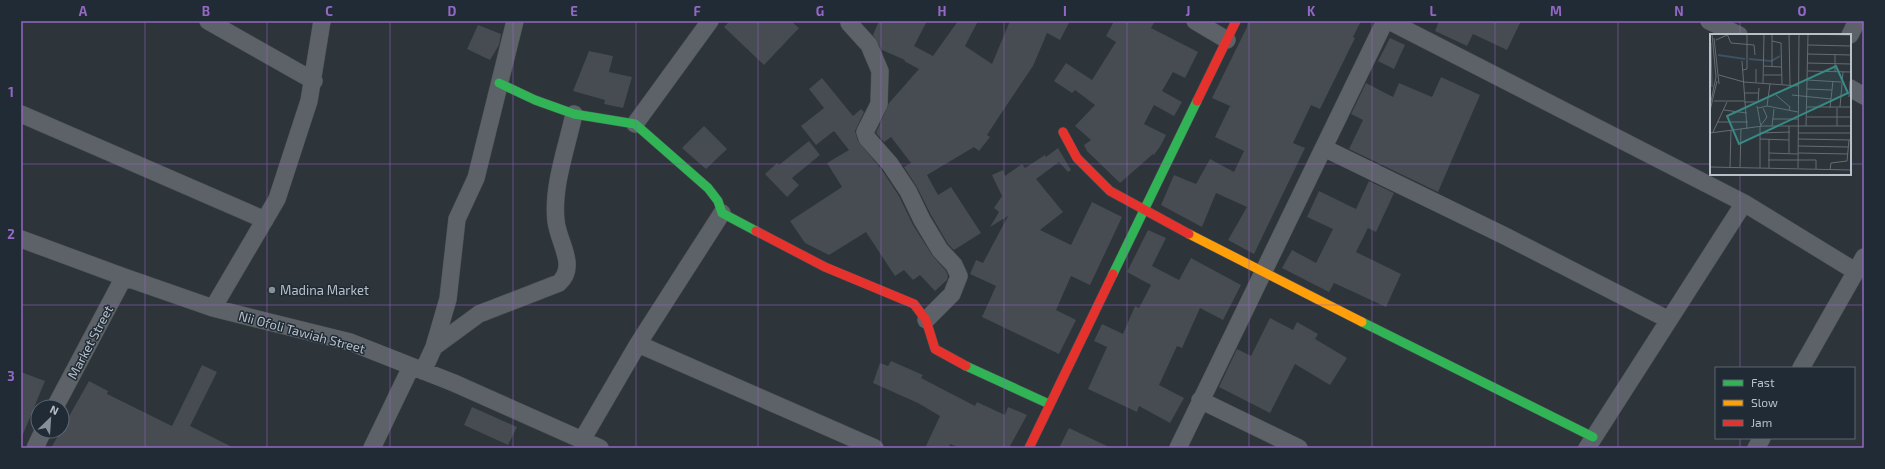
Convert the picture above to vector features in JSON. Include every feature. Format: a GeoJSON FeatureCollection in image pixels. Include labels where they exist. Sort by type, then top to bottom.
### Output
{"type":"FeatureCollection","features":[{"type":"Feature","properties":{"kind":"street"},"geometry":{"type":"LineString","coordinates":[[208,21],[314,81]]}},
{"type":"Feature","properties":{"kind":"street"},"geometry":{"type":"LineString","coordinates":[[213,308],[277,199],[309,101],[314,81],[322,21]]}},
{"type":"Feature","properties":{"kind":"street"},"geometry":{"type":"LineString","coordinates":[[434,347],[448,299],[457,218],[476,178],[515,21]]}},
{"type":"Feature","properties":{"kind":"street"},"geometry":{"type":"LineString","coordinates":[[635,124],[710,21]]}},
{"type":"Feature","properties":{"kind":"street"},"geometry":{"type":"LineString","coordinates":[[1195,21],[1227,40]]}},
{"type":"Feature","properties":{"kind":"street"},"geometry":{"type":"LineString","coordinates":[[1029,448],[1143,210],[1236,21]]}},
{"type":"Feature","properties":{"kind":"street"},"geometry":{"type":"LineString","coordinates":[[1178,448],[1385,21]]}},
{"type":"Feature","properties":{"kind":"street"},"geometry":{"type":"LineString","coordinates":[[1389,21],[1744,203],[1855,271]]}},
{"type":"Feature","properties":{"kind":"street"},"geometry":{"type":"LineString","coordinates":[[1709,21],[1737,34]]}},
{"type":"Feature","properties":{"kind":"street"},"geometry":{"type":"LineString","coordinates":[[1850,34],[1857,21]]}},
{"type":"Feature","properties":{"kind":"street"},"geometry":{"type":"LineString","coordinates":[[849,23],[869,45],[880,71],[879,104],[865,132],[867,138],[877,147],[901,180],[936,244],[954,265],[959,276],[952,294],[926,320]]}},
{"type":"Feature","properties":{"kind":"street"},"geometry":{"type":"LineString","coordinates":[[499,82],[535,100],[574,114],[635,124],[708,188],[718,201],[722,213],[824,267],[914,304],[926,320],[929,334],[935,349],[949,358],[1049,404]]}},
{"type":"Feature","properties":{"kind":"street"},"geometry":{"type":"LineString","coordinates":[[1851,89],[1864,96]]}},
{"type":"Feature","properties":{"kind":"street"},"geometry":{"type":"LineString","coordinates":[[21,114],[264,220]]}},
{"type":"Feature","properties":{"kind":"street"},"geometry":{"type":"LineString","coordinates":[[372,448],[417,369],[434,347],[479,314],[559,283],[565,278],[568,271],[567,260],[556,223],[555,206],[574,114]]}},
{"type":"Feature","properties":{"kind":"street"},"geometry":{"type":"LineString","coordinates":[[1063,132],[1077,158],[1110,191],[1143,210],[1590,442],[1744,203]]}},
{"type":"Feature","properties":{"kind":"street"},"geometry":{"type":"LineString","coordinates":[[1324,148],[1505,236],[1669,320]]}},
{"type":"Feature","properties":{"kind":"street"},"geometry":{"type":"LineString","coordinates":[[582,440],[638,344],[722,213]]}},
{"type":"Feature","properties":{"kind":"street","name":"Nii Ofoli Tawiah Street"},"geometry":{"type":"LineString","coordinates":[[21,239],[213,308],[350,342],[454,383],[600,448]]}},
{"type":"Feature","properties":{"kind":"street"},"geometry":{"type":"LineString","coordinates":[[1802,367],[1864,257]]}},
{"type":"Feature","properties":{"kind":"street","name":"Market Street"},"geometry":{"type":"LineString","coordinates":[[59,399],[124,277]]}},
{"type":"Feature","properties":{"kind":"street"},"geometry":{"type":"LineString","coordinates":[[638,344],[875,448]]}},
{"type":"Feature","properties":{"kind":"street"},"geometry":{"type":"LineString","coordinates":[[1200,400],[1299,448]]}},
{"type":"Feature","properties":{"kind":"street"},"geometry":{"type":"LineString","coordinates":[[1756,448],[1761,439]]}},
{"type":"Feature","properties":{"kind":"building"},"geometry":{"type":"Polygon","coordinates":[[[730,21],[791,21],[799,28],[764,65],[724,27],[730,21]]]}},
{"type":"Feature","properties":{"kind":"building"},"geometry":{"type":"Polygon","coordinates":[[[879,21],[927,21],[914,46],[933,56],[958,21],[978,21],[965,46],[992,64],[1010,21],[1070,21],[1060,40],[1047,33],[1033,66],[987,135],[990,137],[979,151],[974,147],[927,175],[938,195],[951,187],[981,233],[954,250],[948,244],[917,187],[904,167],[911,163],[891,137],[884,142],[876,133],[889,103],[919,69],[904,61],[905,60],[882,50],[873,35],[879,21]]]}},
{"type":"Feature","properties":{"kind":"building"},"geometry":{"type":"Polygon","coordinates":[[[1114,21],[1155,21],[1151,28],[1198,52],[1185,78],[1173,72],[1162,91],[1182,102],[1174,116],[1154,105],[1144,124],[1166,135],[1161,145],[1154,155],[1153,154],[1120,183],[1087,151],[1084,145],[1091,140],[1075,126],[1095,105],[1075,90],[1072,93],[1054,81],[1066,63],[1092,80],[1116,42],[1106,36],[1114,21]]]}},
{"type":"Feature","properties":{"kind":"building"},"geometry":{"type":"Polygon","coordinates":[[[1248,21],[1361,21],[1353,37],[1355,38],[1320,109],[1311,105],[1293,143],[1305,148],[1254,254],[1228,240],[1247,207],[1216,193],[1202,227],[1161,205],[1174,175],[1196,184],[1210,159],[1234,172],[1244,151],[1215,137],[1230,106],[1212,98],[1247,27],[1248,21]]]}},
{"type":"Feature","properties":{"kind":"building"},"geometry":{"type":"Polygon","coordinates":[[[1439,21],[1521,21],[1507,50],[1473,34],[1467,46],[1435,31],[1439,21]]]}},
{"type":"Feature","properties":{"kind":"building"},"geometry":{"type":"Polygon","coordinates":[[[478,25],[501,34],[499,45],[490,60],[467,49],[478,25]]]}},
{"type":"Feature","properties":{"kind":"building"},"geometry":{"type":"Polygon","coordinates":[[[1390,38],[1405,45],[1394,69],[1378,61],[1390,38]]]}},
{"type":"Feature","properties":{"kind":"building"},"geometry":{"type":"Polygon","coordinates":[[[589,51],[613,56],[609,72],[632,77],[623,108],[604,104],[605,100],[573,91],[589,51]]]}},
{"type":"Feature","properties":{"kind":"building"},"geometry":{"type":"Polygon","coordinates":[[[1441,77],[1480,95],[1438,192],[1349,149],[1363,120],[1351,114],[1366,83],[1393,97],[1399,83],[1432,97],[1441,77]]]}},
{"type":"Feature","properties":{"kind":"building"},"geometry":{"type":"Polygon","coordinates":[[[822,78],[853,116],[861,109],[864,112],[855,131],[858,141],[882,170],[899,196],[913,225],[932,255],[946,271],[948,276],[947,280],[935,291],[920,275],[913,280],[904,270],[895,276],[866,232],[829,255],[805,243],[790,221],[842,187],[827,163],[849,150],[834,131],[816,145],[801,126],[824,108],[809,89],[822,78]]]}},
{"type":"Feature","properties":{"kind":"building"},"geometry":{"type":"Polygon","coordinates":[[[704,126],[727,149],[706,169],[682,148],[704,126]]]}},
{"type":"Feature","properties":{"kind":"building"},"geometry":{"type":"Polygon","coordinates":[[[809,141],[820,155],[792,178],[799,185],[787,197],[765,174],[777,163],[779,165],[809,141]]]}},
{"type":"Feature","properties":{"kind":"building"},"geometry":{"type":"Polygon","coordinates":[[[1058,148],[1071,170],[1068,172],[1059,162],[1036,179],[1063,212],[1040,230],[1071,245],[1092,202],[1122,217],[1090,285],[1071,276],[1056,310],[1076,320],[1059,354],[982,317],[996,286],[970,274],[976,260],[983,263],[1008,216],[990,227],[999,212],[994,208],[1002,196],[992,175],[1003,170],[1005,176],[1022,164],[1025,168],[1045,155],[1046,157],[1058,148]]]}},
{"type":"Feature","properties":{"kind":"building"},"geometry":{"type":"Polygon","coordinates":[[[1369,181],[1394,193],[1376,232],[1368,228],[1356,252],[1401,274],[1386,307],[1334,283],[1329,292],[1282,268],[1292,250],[1316,263],[1333,229],[1307,217],[1319,191],[1356,209],[1369,181]]]}},
{"type":"Feature","properties":{"kind":"building"},"geometry":{"type":"Polygon","coordinates":[[[1148,230],[1166,238],[1152,266],[1179,280],[1191,258],[1241,285],[1223,320],[1200,308],[1182,348],[1177,346],[1159,385],[1184,398],[1170,423],[1139,406],[1137,412],[1088,389],[1107,347],[1094,341],[1102,324],[1123,334],[1135,306],[1139,308],[1151,285],[1127,272],[1148,230]]]}},
{"type":"Feature","properties":{"kind":"building"},"geometry":{"type":"Polygon","coordinates":[[[1270,318],[1293,330],[1297,322],[1318,334],[1315,339],[1347,358],[1330,385],[1295,364],[1270,413],[1219,387],[1237,349],[1251,356],[1270,318]]]}},
{"type":"Feature","properties":{"kind":"building"},"geometry":{"type":"Polygon","coordinates":[[[891,361],[923,375],[921,378],[975,406],[977,402],[1005,415],[1008,407],[1027,415],[1009,448],[960,448],[950,444],[949,448],[925,448],[940,416],[918,403],[873,383],[880,363],[888,366],[891,361]]]}},
{"type":"Feature","properties":{"kind":"building"},"geometry":{"type":"Polygon","coordinates":[[[202,365],[217,372],[190,426],[234,448],[51,448],[56,439],[70,439],[70,414],[89,381],[108,391],[107,394],[172,426],[202,365]]]}},
{"type":"Feature","properties":{"kind":"building"},"geometry":{"type":"Polygon","coordinates":[[[21,372],[45,381],[38,399],[30,399],[30,417],[21,439],[21,372]]]}},
{"type":"Feature","properties":{"kind":"building"},"geometry":{"type":"Polygon","coordinates":[[[472,407],[517,427],[508,445],[464,425],[472,407]]]}},
{"type":"Feature","properties":{"kind":"building"},"geometry":{"type":"Polygon","coordinates":[[[1069,428],[1111,448],[1059,448],[1069,428]]]}},
{"type":"Feature","properties":{"kind":"traffic: fast"},"geometry":{"type":"LineString","coordinates":[[499,83],[535,100],[574,114],[635,124],[708,188],[718,201],[722,213],[756,231]]}},
{"type":"Feature","properties":{"kind":"traffic: fast"},"geometry":{"type":"LineString","coordinates":[[1113,274],[1197,101]]}},
{"type":"Feature","properties":{"kind":"traffic: fast"},"geometry":{"type":"LineString","coordinates":[[1362,322],[1593,437]]}},
{"type":"Feature","properties":{"kind":"traffic: fast"},"geometry":{"type":"LineString","coordinates":[[966,366],[1049,404]]}},
{"type":"Feature","properties":{"kind":"traffic: slow"},"geometry":{"type":"LineString","coordinates":[[1189,234],[1362,322]]}},
{"type":"Feature","properties":{"kind":"traffic: jam"},"geometry":{"type":"LineString","coordinates":[[1197,101],[1236,21]]}},
{"type":"Feature","properties":{"kind":"traffic: jam"},"geometry":{"type":"LineString","coordinates":[[1063,132],[1077,158],[1110,191],[1189,234]]}},
{"type":"Feature","properties":{"kind":"traffic: jam"},"geometry":{"type":"LineString","coordinates":[[756,231],[825,267],[914,304],[926,320],[935,349],[966,366]]}},
{"type":"Feature","properties":{"kind":"traffic: jam"},"geometry":{"type":"LineString","coordinates":[[1029,448],[1113,274]]}},
{"type":"Feature","properties":{"kind":"place","name":"Madina Market"},"geometry":{"type":"Point","coordinates":[272,290]}}]}
